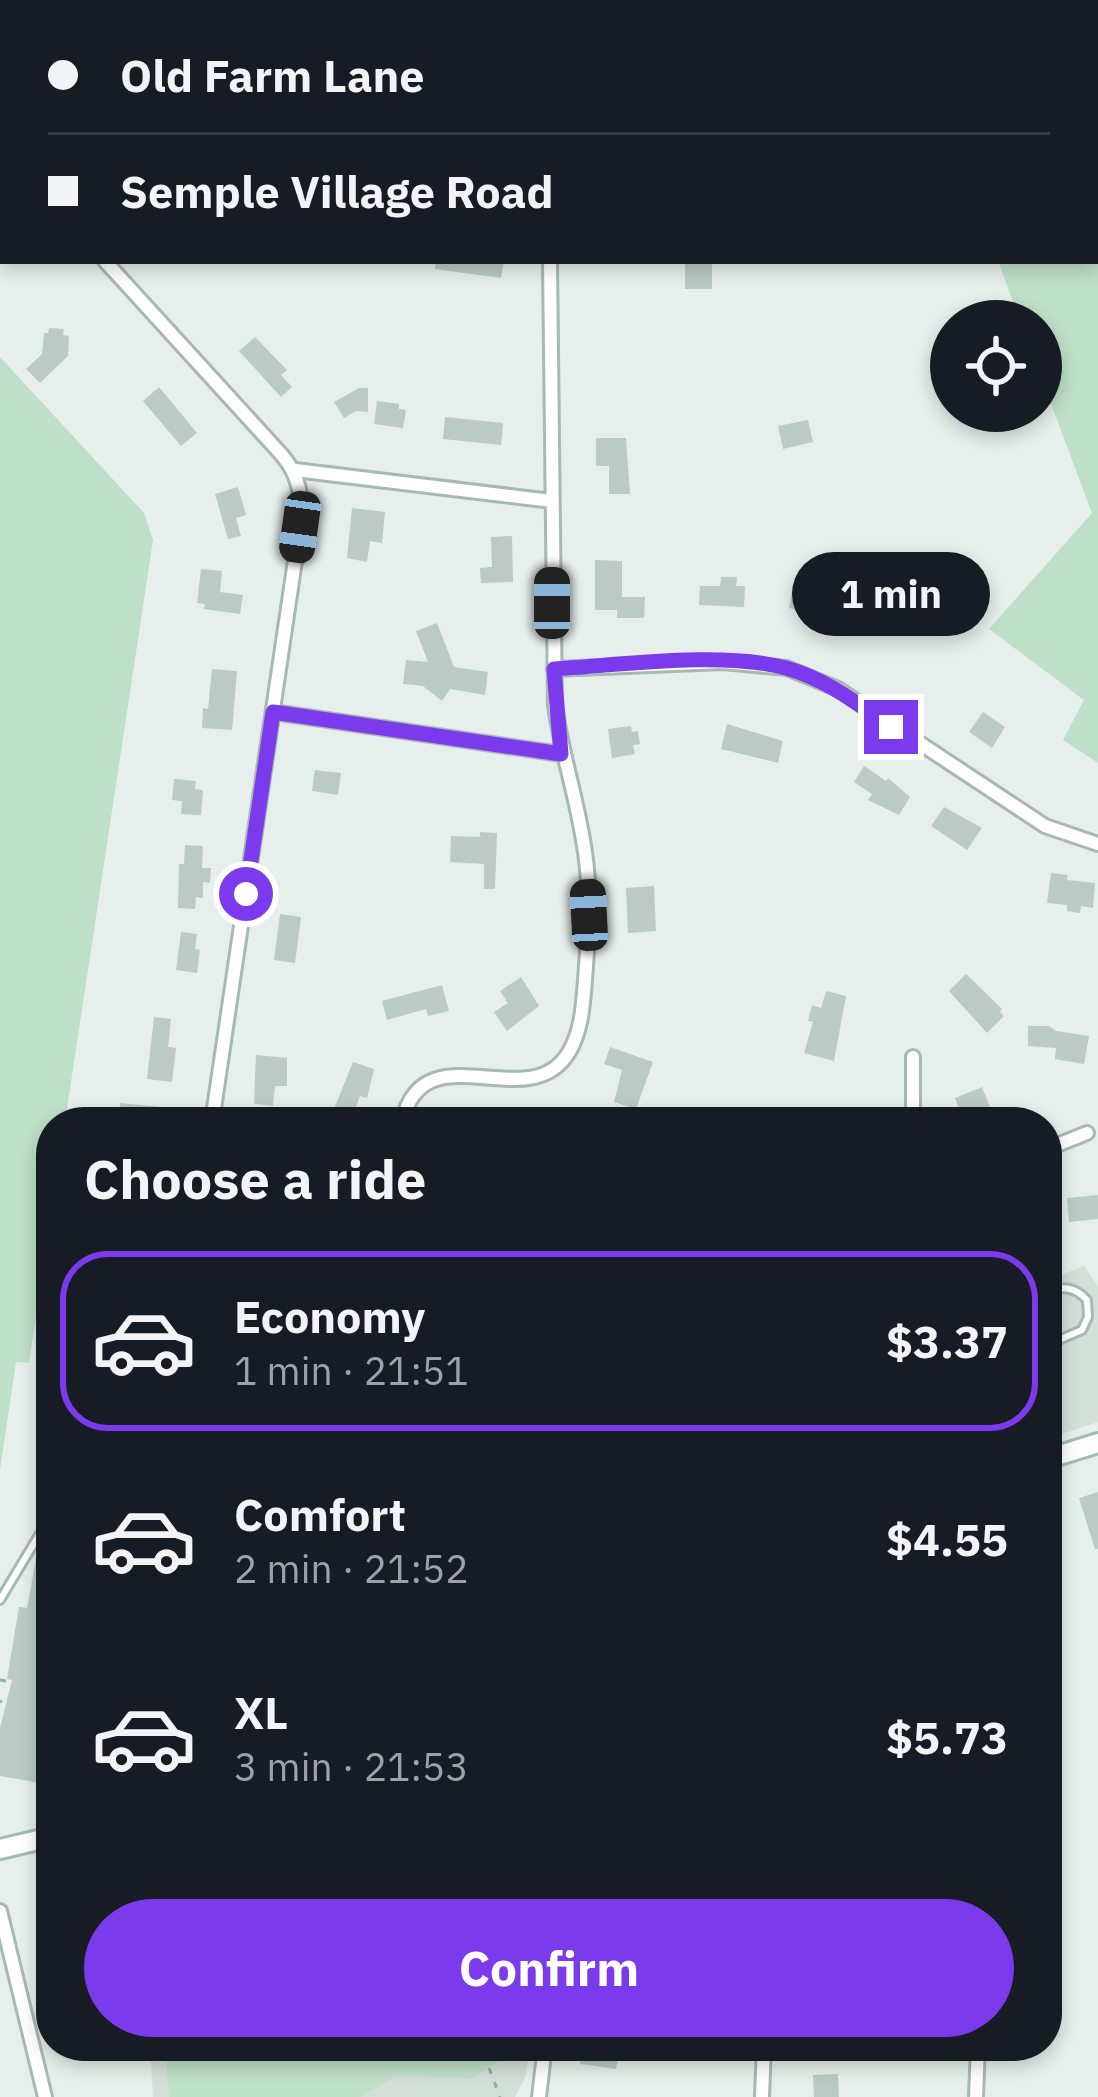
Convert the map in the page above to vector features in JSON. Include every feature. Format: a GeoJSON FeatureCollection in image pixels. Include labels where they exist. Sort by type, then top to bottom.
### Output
{"type":"FeatureCollection","features":[{"type":"Feature","properties":{"kind":"main road"},"geometry":{"type":"LineString","coordinates":[[1062,1455],[1098,1443]]}},
{"type":"Feature","properties":{"kind":"main road"},"geometry":{"type":"LineString","coordinates":[[0,1849],[36,1841]]}},
{"type":"Feature","properties":{"kind":"street"},"geometry":{"type":"LineString","coordinates":[[108,264],[295,470],[300,484],[300,527],[214,1107]]}},
{"type":"Feature","properties":{"kind":"street"},"geometry":{"type":"LineString","coordinates":[[408,1107],[415,1088],[446,1076],[544,1075],[568,1055],[577,1036],[589,915],[587,863],[561,754],[554,669],[550,264]]}},
{"type":"Feature","properties":{"kind":"street"},"geometry":{"type":"LineString","coordinates":[[295,470],[551,501]]}},
{"type":"Feature","properties":{"kind":"street"},"geometry":{"type":"LineString","coordinates":[[554,669],[723,662],[787,668],[838,689],[1045,826],[1098,844]]}},
{"type":"Feature","properties":{"kind":"street"},"geometry":{"type":"LineString","coordinates":[[273,712],[561,754]]}},
{"type":"Feature","properties":{"kind":"street"},"geometry":{"type":"LineString","coordinates":[[913,1057],[914,1107]]}},
{"type":"Feature","properties":{"kind":"street"},"geometry":{"type":"LineString","coordinates":[[1062,1143],[1087,1133]]}},
{"type":"Feature","properties":{"kind":"street"},"geometry":{"type":"LineString","coordinates":[[0,1910],[36,2060]]}},
{"type":"Feature","properties":{"kind":"street"},"geometry":{"type":"LineString","coordinates":[[36,2061],[45,2097]]}},
{"type":"Feature","properties":{"kind":"street"},"geometry":{"type":"LineString","coordinates":[[539,2097],[543,2061]]}},
{"type":"Feature","properties":{"kind":"street"},"geometry":{"type":"LineString","coordinates":[[762,2097],[763,2061]]}},
{"type":"Feature","properties":{"kind":"street"},"geometry":{"type":"LineString","coordinates":[[976,2097],[977,2061]]}},
{"type":"Feature","properties":{"kind":"lane"},"geometry":{"type":"LineString","coordinates":[[1062,1287],[1078,1290],[1087,1300],[1088,1317],[1082,1330],[1062,1339]]}},
{"type":"Feature","properties":{"kind":"lane"},"geometry":{"type":"LineString","coordinates":[[1088,1317],[1098,1317]]}},
{"type":"Feature","properties":{"kind":"lane"},"geometry":{"type":"LineString","coordinates":[[0,1600],[36,1538]]}},
{"type":"Feature","properties":{"kind":"path"},"geometry":{"type":"LineString","coordinates":[[489,2068],[500,2097]]}},
{"type":"Feature","properties":{"kind":"shaded area"},"geometry":{"type":"Polygon","coordinates":[[[1084,1266],[1098,1286],[1098,1422],[1062,1434],[1062,1274],[1084,1266]]]}},
{"type":"Feature","properties":{"kind":"shaded area"},"geometry":{"type":"Polygon","coordinates":[[[151,2061],[528,2061],[515,2097],[153,2097],[151,2061]]]}},
{"type":"Feature","properties":{"kind":"green space"},"geometry":{"type":"Polygon","coordinates":[[[999,264],[1098,264],[1098,763],[1063,740],[1084,700],[989,629],[1092,513],[1062,432],[1062,300],[1012,300],[999,264]]]}},
{"type":"Feature","properties":{"kind":"green space"},"geometry":{"type":"Polygon","coordinates":[[[0,357],[144,513],[153,540],[67,1107],[36,1107],[36,1316],[29,1363],[16,1362],[0,1470],[0,357]]]}},
{"type":"Feature","properties":{"kind":"green space"},"geometry":{"type":"Polygon","coordinates":[[[166,2061],[500,2061],[471,2078],[396,2076],[360,2097],[169,2097],[166,2061]]]}},
{"type":"Feature","properties":{"kind":"building"},"geometry":{"type":"Polygon","coordinates":[[[436,264],[503,264],[501,278],[435,269],[436,264]]]}},
{"type":"Feature","properties":{"kind":"building"},"geometry":{"type":"Polygon","coordinates":[[[685,264],[712,264],[712,289],[685,289],[685,264]]]}},
{"type":"Feature","properties":{"kind":"building"},"geometry":{"type":"Polygon","coordinates":[[[49,328],[64,329],[63,335],[69,336],[68,356],[40,383],[26,369],[42,354],[49,328]]]}},
{"type":"Feature","properties":{"kind":"building"},"geometry":{"type":"Polygon","coordinates":[[[255,337],[287,370],[281,375],[292,387],[281,397],[239,351],[255,337]]]}},
{"type":"Feature","properties":{"kind":"building"},"geometry":{"type":"Polygon","coordinates":[[[159,387],[197,433],[181,446],[143,401],[159,387]]]}},
{"type":"Feature","properties":{"kind":"building"},"geometry":{"type":"Polygon","coordinates":[[[368,388],[368,412],[356,411],[344,418],[334,402],[368,388]]]}},
{"type":"Feature","properties":{"kind":"building"},"geometry":{"type":"Polygon","coordinates":[[[377,401],[399,404],[399,409],[406,410],[403,428],[374,424],[377,401]]]}},
{"type":"Feature","properties":{"kind":"building"},"geometry":{"type":"Polygon","coordinates":[[[445,417],[503,423],[501,445],[443,439],[445,417]]]}},
{"type":"Feature","properties":{"kind":"building"},"geometry":{"type":"Polygon","coordinates":[[[808,420],[813,442],[783,449],[778,426],[808,420]]]}},
{"type":"Feature","properties":{"kind":"building"},"geometry":{"type":"Polygon","coordinates":[[[596,438],[626,438],[630,494],[609,494],[609,466],[596,466],[596,438]]]}},
{"type":"Feature","properties":{"kind":"building"},"geometry":{"type":"Polygon","coordinates":[[[238,487],[246,515],[236,518],[241,536],[228,539],[215,494],[238,487]]]}},
{"type":"Feature","properties":{"kind":"building"},"geometry":{"type":"Polygon","coordinates":[[[352,508],[385,512],[382,543],[370,541],[367,562],[347,558],[352,508]]]}},
{"type":"Feature","properties":{"kind":"building"},"geometry":{"type":"Polygon","coordinates":[[[512,536],[513,582],[481,583],[480,568],[492,567],[491,537],[512,536]]]}},
{"type":"Feature","properties":{"kind":"building"},"geometry":{"type":"Polygon","coordinates":[[[595,560],[622,561],[622,597],[645,597],[644,618],[617,618],[617,610],[595,610],[595,560]]]}},
{"type":"Feature","properties":{"kind":"building"},"geometry":{"type":"Polygon","coordinates":[[[201,569],[222,571],[220,592],[243,595],[240,614],[204,609],[205,604],[197,603],[201,569]]]}},
{"type":"Feature","properties":{"kind":"building"},"geometry":{"type":"Polygon","coordinates":[[[721,577],[737,577],[736,586],[745,586],[744,607],[699,605],[700,586],[720,586],[721,577]]]}},
{"type":"Feature","properties":{"kind":"building"},"geometry":{"type":"Polygon","coordinates":[[[793,585],[837,598],[833,617],[789,608],[793,585]]]}},
{"type":"Feature","properties":{"kind":"building"},"geometry":{"type":"Polygon","coordinates":[[[437,623],[454,667],[488,672],[485,695],[450,689],[442,701],[423,686],[403,684],[406,660],[428,662],[416,631],[437,623]]]}},
{"type":"Feature","properties":{"kind":"building"},"geometry":{"type":"Polygon","coordinates":[[[212,669],[237,671],[232,730],[202,728],[212,669]]]}},
{"type":"Feature","properties":{"kind":"building"},"geometry":{"type":"Polygon","coordinates":[[[983,712],[1005,727],[992,748],[969,732],[983,712]]]}},
{"type":"Feature","properties":{"kind":"building"},"geometry":{"type":"Polygon","coordinates":[[[727,724],[783,741],[778,763],[721,749],[727,724]]]}},
{"type":"Feature","properties":{"kind":"building"},"geometry":{"type":"Polygon","coordinates":[[[631,726],[632,732],[638,731],[640,744],[633,745],[635,754],[612,758],[608,729],[631,726]]]}},
{"type":"Feature","properties":{"kind":"building"},"geometry":{"type":"Polygon","coordinates":[[[864,766],[910,797],[899,815],[868,800],[872,794],[854,782],[864,766]]]}},
{"type":"Feature","properties":{"kind":"building"},"geometry":{"type":"Polygon","coordinates":[[[315,770],[341,773],[338,795],[312,791],[315,770]]]}},
{"type":"Feature","properties":{"kind":"building"},"geometry":{"type":"Polygon","coordinates":[[[174,779],[196,781],[195,789],[203,790],[201,815],[181,814],[182,801],[172,800],[174,779]]]}},
{"type":"Feature","properties":{"kind":"building"},"geometry":{"type":"Polygon","coordinates":[[[944,807],[982,828],[967,850],[931,826],[944,807]]]}},
{"type":"Feature","properties":{"kind":"building"},"geometry":{"type":"Polygon","coordinates":[[[480,832],[497,833],[495,889],[484,889],[484,864],[450,862],[451,836],[480,837],[480,832]]]}},
{"type":"Feature","properties":{"kind":"building"},"geometry":{"type":"Polygon","coordinates":[[[185,845],[203,846],[202,868],[211,868],[210,883],[203,882],[203,898],[196,897],[195,909],[178,908],[179,864],[184,864],[185,845]]]}},
{"type":"Feature","properties":{"kind":"building"},"geometry":{"type":"Polygon","coordinates":[[[1051,873],[1095,883],[1093,908],[1081,906],[1080,913],[1067,911],[1067,905],[1047,903],[1051,873]]]}},
{"type":"Feature","properties":{"kind":"building"},"geometry":{"type":"Polygon","coordinates":[[[654,886],[656,931],[628,933],[626,888],[654,886]]]}},
{"type":"Feature","properties":{"kind":"building"},"geometry":{"type":"Polygon","coordinates":[[[280,914],[301,917],[295,963],[274,960],[280,914]]]}},
{"type":"Feature","properties":{"kind":"building"},"geometry":{"type":"Polygon","coordinates":[[[181,932],[197,934],[197,973],[176,970],[181,932]]]}},
{"type":"Feature","properties":{"kind":"building"},"geometry":{"type":"Polygon","coordinates":[[[966,974],[1002,1009],[1004,1016],[987,1033],[949,991],[966,974]]]}},
{"type":"Feature","properties":{"kind":"building"},"geometry":{"type":"Polygon","coordinates":[[[521,977],[539,1006],[507,1031],[494,1012],[508,1003],[500,991],[521,977]]]}},
{"type":"Feature","properties":{"kind":"building"},"geometry":{"type":"Polygon","coordinates":[[[442,985],[449,1011],[428,1016],[426,1009],[387,1020],[382,1001],[442,985]]]}},
{"type":"Feature","properties":{"kind":"building"},"geometry":{"type":"Polygon","coordinates":[[[826,991],[846,996],[834,1061],[804,1053],[813,1022],[808,1021],[812,1005],[821,1008],[826,991]]]}},
{"type":"Feature","properties":{"kind":"building"},"geometry":{"type":"Polygon","coordinates":[[[154,1017],[171,1019],[168,1047],[176,1048],[172,1082],[147,1079],[154,1017]]]}},
{"type":"Feature","properties":{"kind":"building"},"geometry":{"type":"Polygon","coordinates":[[[1028,1026],[1089,1036],[1084,1064],[1055,1059],[1056,1048],[1028,1046],[1028,1026]]]}},
{"type":"Feature","properties":{"kind":"building"},"geometry":{"type":"Polygon","coordinates":[[[610,1047],[653,1062],[637,1107],[614,1102],[622,1070],[604,1064],[610,1047]]]}},
{"type":"Feature","properties":{"kind":"building"},"geometry":{"type":"Polygon","coordinates":[[[256,1055],[287,1058],[287,1086],[275,1086],[273,1106],[254,1104],[256,1055]]]}},
{"type":"Feature","properties":{"kind":"building"},"geometry":{"type":"Polygon","coordinates":[[[353,1062],[374,1069],[367,1098],[360,1096],[356,1107],[335,1107],[353,1062]]]}},
{"type":"Feature","properties":{"kind":"building"},"geometry":{"type":"Polygon","coordinates":[[[982,1087],[990,1107],[958,1107],[955,1098],[982,1087]]]}},
{"type":"Feature","properties":{"kind":"building"},"geometry":{"type":"Polygon","coordinates":[[[1098,1195],[1098,1219],[1069,1222],[1067,1198],[1098,1195]]]}},
{"type":"Feature","properties":{"kind":"building"},"geometry":{"type":"Polygon","coordinates":[[[1098,1492],[1098,1549],[1095,1549],[1079,1498],[1098,1492]]]}},
{"type":"Feature","properties":{"kind":"building"},"geometry":{"type":"Polygon","coordinates":[[[36,1559],[36,1782],[0,1776],[0,1728],[12,1680],[7,1679],[19,1607],[27,1608],[36,1559]]]}},
{"type":"Feature","properties":{"kind":"building"},"geometry":{"type":"Polygon","coordinates":[[[580,2061],[617,2061],[616,2069],[580,2061]]]}},
{"type":"Feature","properties":{"kind":"building"},"geometry":{"type":"Polygon","coordinates":[[[838,2074],[839,2097],[814,2097],[813,2075],[838,2074]]]}},
{"type":"Feature","properties":{"kind":"route"},"geometry":{"type":"LineString","coordinates":[[246,894],[273,712],[561,754],[554,669],[723,662],[787,668],[838,689],[891,727]]}}]}
